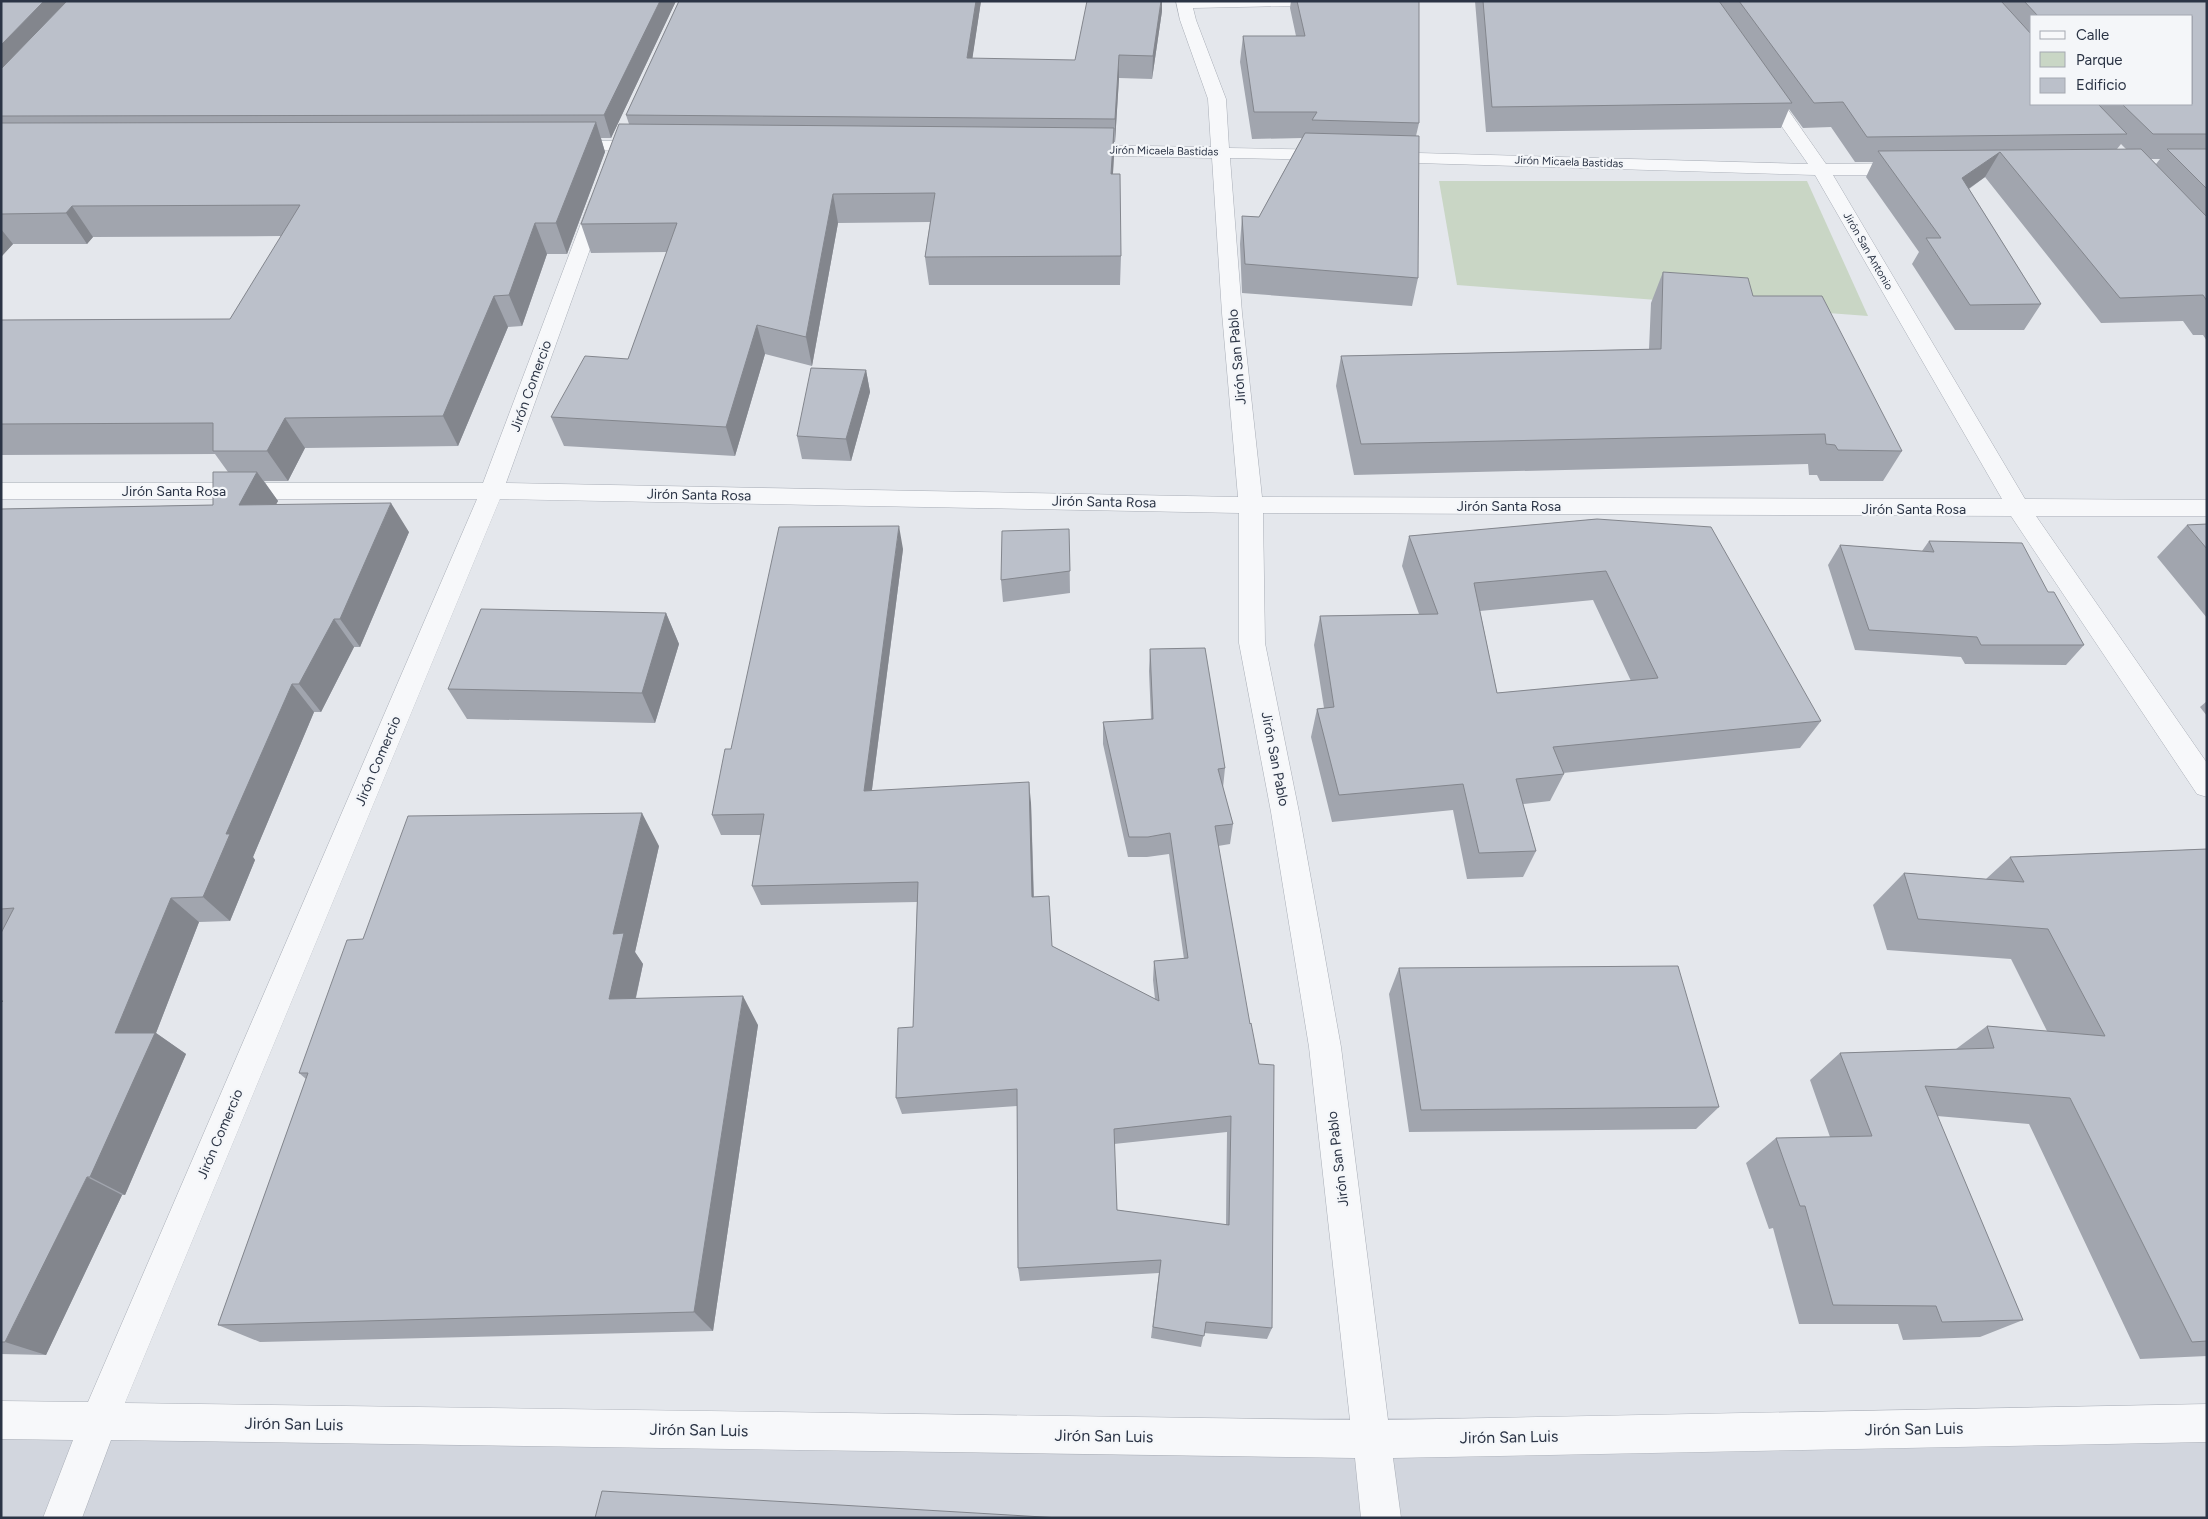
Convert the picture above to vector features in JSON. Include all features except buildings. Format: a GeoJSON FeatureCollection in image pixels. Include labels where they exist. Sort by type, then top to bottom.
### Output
{"type":"FeatureCollection","features":[{"type":"Feature","properties":{"kind":"street"},"geometry":{"type":"LineString","coordinates":[[1184,2],[1290,1]]}},
{"type":"Feature","properties":{"kind":"street","name":"Jirón San Pablo"},"geometry":{"type":"LineString","coordinates":[[1184,2],[1217,99],[1250,505],[1252,643],[1285,812],[1325,1046],[1371,1440],[1382,1518]]}},
{"type":"Feature","properties":{"kind":"street","name":"Jirón San Antonio"},"geometry":{"type":"LineString","coordinates":[[1754,74],[1821,170],[2020,509],[2207,786]]}},
{"type":"Feature","properties":{"kind":"street","name":"Jirón Comercio"},"geometry":{"type":"LineString","coordinates":[[62,1518],[99,1421],[492,491],[619,146],[632,118]]}},
{"type":"Feature","properties":{"kind":"street"},"geometry":{"type":"LineString","coordinates":[[550,146],[668,146]]}},
{"type":"Feature","properties":{"kind":"street","name":"Jirón Micaela Bastidas"},"geometry":{"type":"LineString","coordinates":[[1062,150],[1348,155]]}},
{"type":"Feature","properties":{"kind":"street","name":"Jirón Micaela Bastidas"},"geometry":{"type":"LineString","coordinates":[[1368,156],[1821,170],[1921,169]]}},
{"type":"Feature","properties":{"kind":"street","name":"Jirón Santa Rosa"},"geometry":{"type":"LineString","coordinates":[[1,491],[492,491],[1250,505],[2020,509],[2207,508]]}},
{"type":"Feature","properties":{"kind":"street","name":"Jirón San Luis"},"geometry":{"type":"LineString","coordinates":[[1,1420],[1371,1440],[2207,1423]]}},
{"type":"Feature","properties":{"kind":"shaded area"},"geometry":{"type":"Polygon","coordinates":[[[2207,1415],[2207,1518],[1,1518],[1,1423],[2207,1415]]]}},
{"type":"Feature","properties":{"kind":"green space"},"geometry":{"type":"Polygon","coordinates":[[[1439,181],[1807,181],[1868,316],[1457,285],[1439,181]]]}}]}
